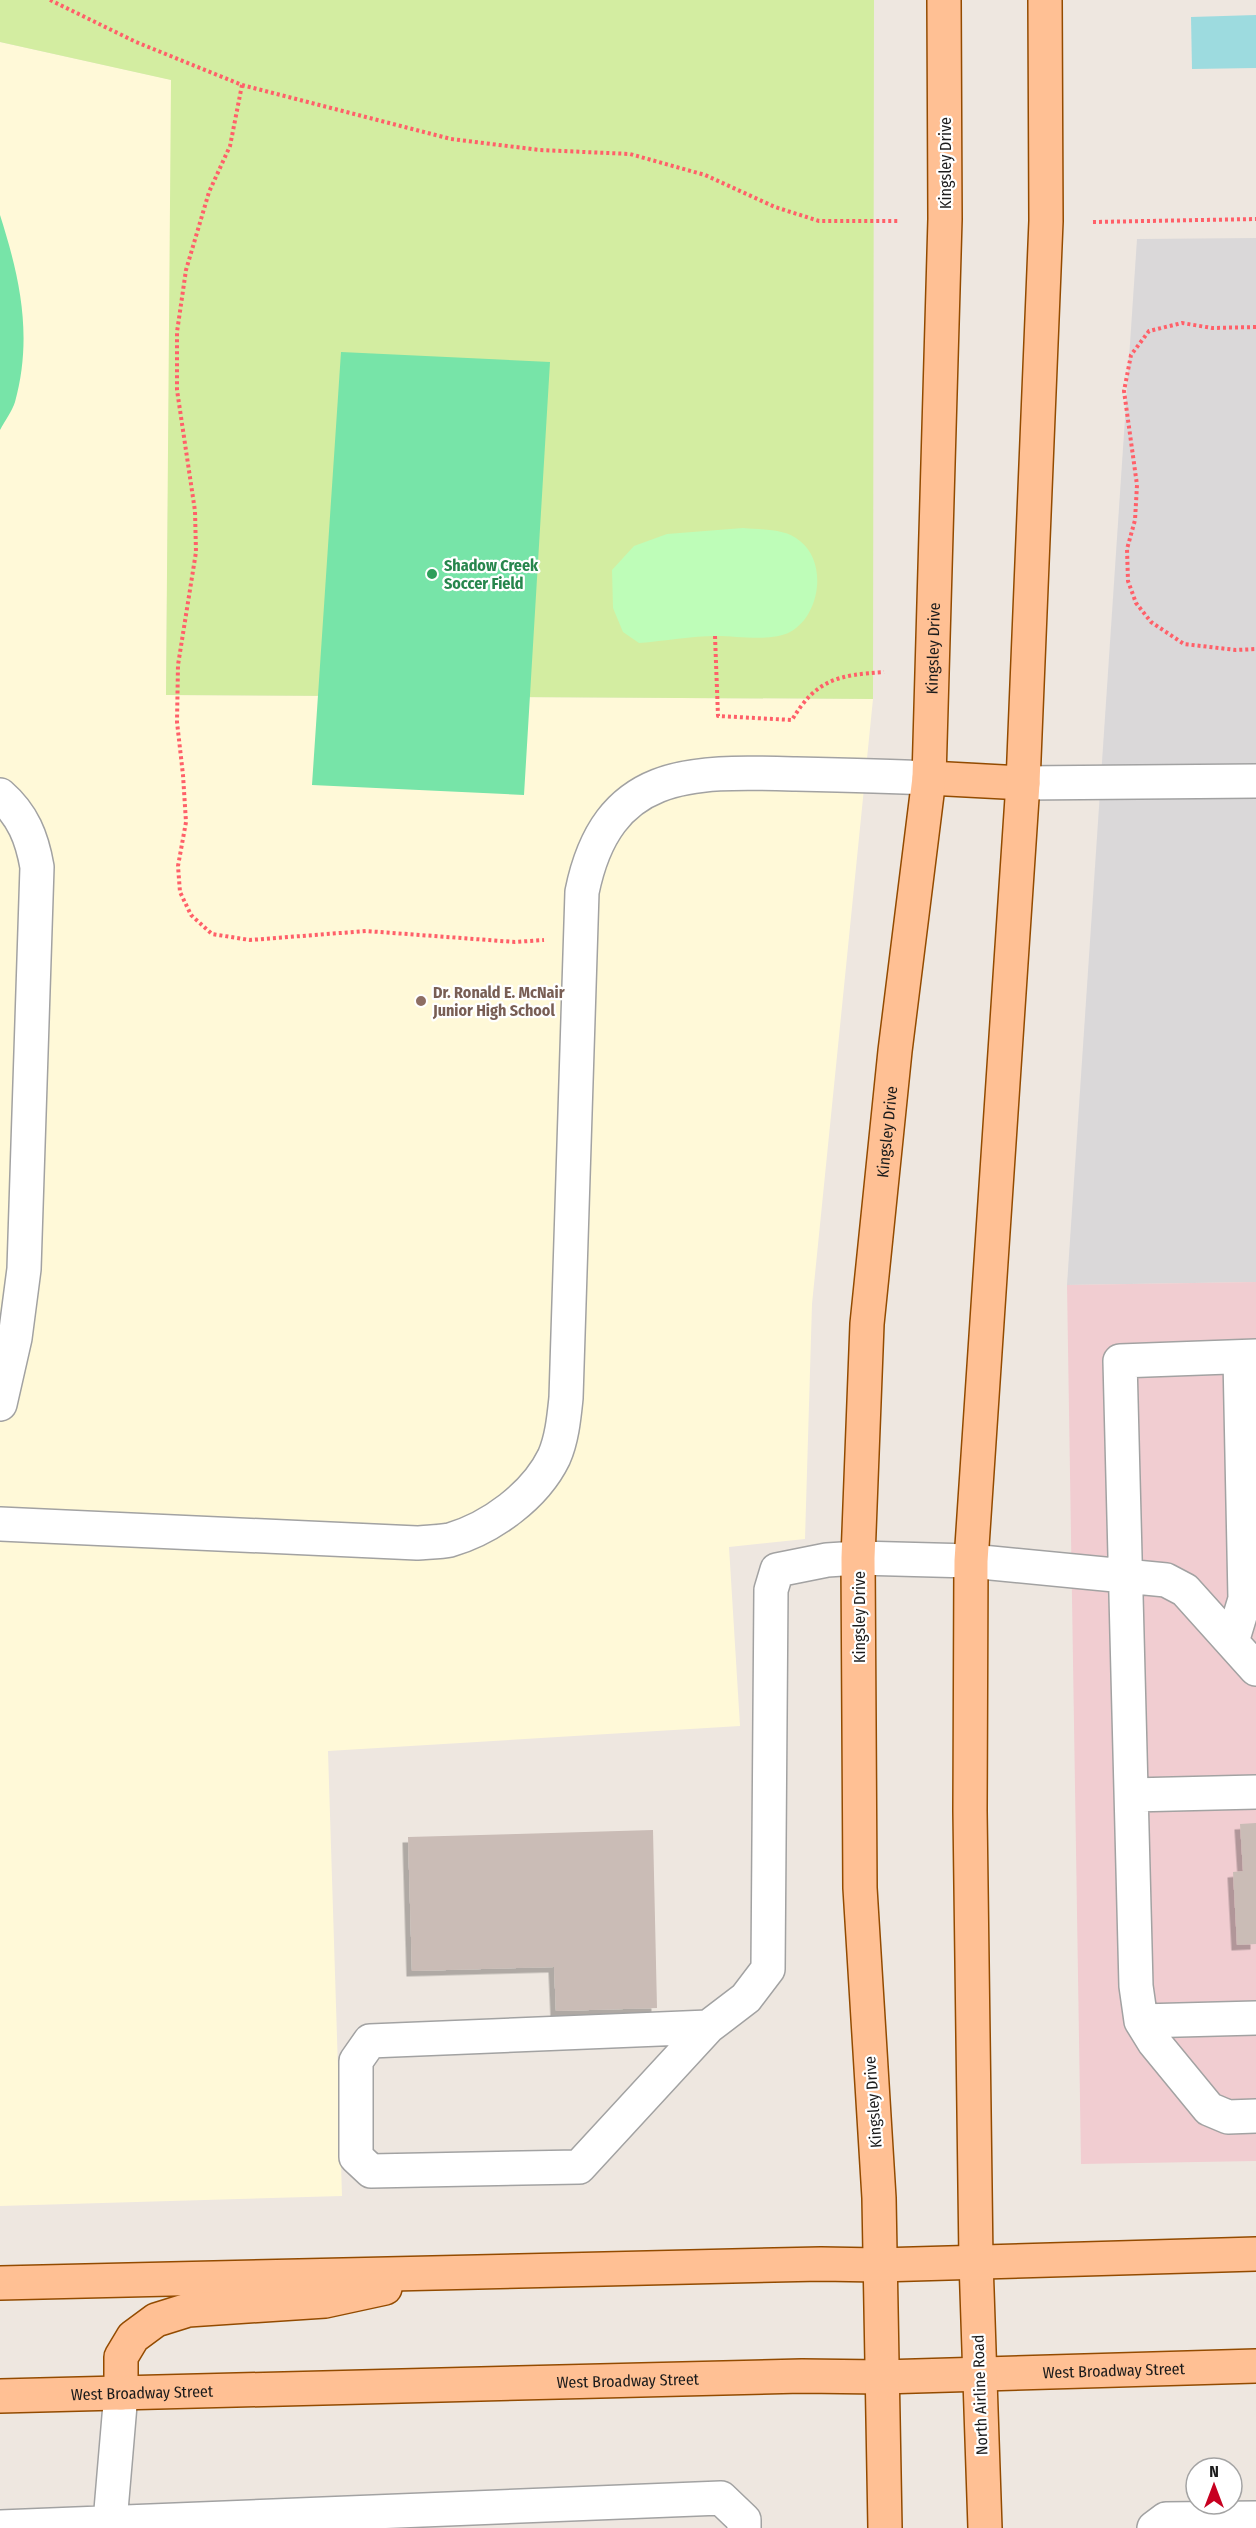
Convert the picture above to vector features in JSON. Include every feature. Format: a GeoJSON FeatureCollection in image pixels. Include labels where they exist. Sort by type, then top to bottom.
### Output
{"type":"FeatureCollection","features":[{"type":"Feature","properties":{"kind":"main road","name":"Kingsley Drive"},"geometry":{"type":"LineString","coordinates":[[879,2265],[879,2198],[860,1888],[858,1558],[867,1324],[895,1051],[929,778],[945,231],[944,0]]}},
{"type":"Feature","properties":{"kind":"main road"},"geometry":{"type":"LineString","coordinates":[[975,2261],[970,1811],[971,1561],[1023,783],[1046,221],[1045,0]]}},
{"type":"Feature","properties":{"kind":"main road"},"geometry":{"type":"LineString","coordinates":[[929,778],[1023,783]]}},
{"type":"Feature","properties":{"kind":"main road"},"geometry":{"type":"LineString","coordinates":[[0,2283],[821,2264],[879,2265],[1256,2254]]}},
{"type":"Feature","properties":{"kind":"main road","name":"North Airline Road"},"geometry":{"type":"LineString","coordinates":[[975,2261],[985,2528]]}},
{"type":"Feature","properties":{"kind":"main road"},"geometry":{"type":"LineString","coordinates":[[879,2265],[885,2528]]}},
{"type":"Feature","properties":{"kind":"main road"},"geometry":{"type":"LineString","coordinates":[[121,2393],[121,2357],[133,2337],[156,2320],[188,2310],[348,2297],[432,2273]]}},
{"type":"Feature","properties":{"kind":"main road","name":"West Broadway Street"},"geometry":{"type":"LineString","coordinates":[[0,2397],[1256,2366]]}},
{"type":"Feature","properties":{"kind":"lane"},"geometry":{"type":"LineString","coordinates":[[0,1524],[417,1543],[449,1540],[475,1530],[501,1516],[540,1478],[554,1457],[562,1429],[566,1398],[582,891],[588,862],[598,839],[614,816],[639,795],[686,776],[723,772],[929,778]]}},
{"type":"Feature","properties":{"kind":"lane"},"geometry":{"type":"LineString","coordinates":[[1023,783],[1256,781]]}},
{"type":"Feature","properties":{"kind":"lane"},"geometry":{"type":"LineString","coordinates":[[0,795],[22,819],[34,851],[37,867],[24,1269],[15,1338],[0,1404]]}},
{"type":"Feature","properties":{"kind":"lane"},"geometry":{"type":"LineString","coordinates":[[1232,1642],[1245,1599],[1248,1357],[1120,1361],[1136,1986],[1141,2021],[1154,2042],[1209,2109],[1228,2117],[1256,2116]]}},
{"type":"Feature","properties":{"kind":"lane"},"geometry":{"type":"LineString","coordinates":[[708,2027],[370,2041],[356,2061],[356,2157],[371,2171],[579,2168],[708,2027],[746,1998],[768,1969],[771,1590],[777,1570],[826,1560],[858,1558],[971,1561],[1166,1580],[1185,1590],[1256,1669]]}},
{"type":"Feature","properties":{"kind":"lane"},"geometry":{"type":"LineString","coordinates":[[1132,1795],[1256,1792]]}},
{"type":"Feature","properties":{"kind":"lane"},"geometry":{"type":"LineString","coordinates":[[1141,2021],[1256,2018]]}},
{"type":"Feature","properties":{"kind":"lane"},"geometry":{"type":"LineString","coordinates":[[110,2522],[121,2393]]}},
{"type":"Feature","properties":{"kind":"lane"},"geometry":{"type":"LineString","coordinates":[[0,2527],[110,2522],[276,2522],[721,2498],[744,2520],[744,2528]]}},
{"type":"Feature","properties":{"kind":"lane"},"geometry":{"type":"LineString","coordinates":[[1154,2528],[1166,2519],[1203,2524],[1256,2522]]}},
{"type":"Feature","properties":{"kind":"path"},"geometry":{"type":"LineString","coordinates":[[50,0],[136,42],[242,85],[451,139],[540,150],[630,154],[705,175],[775,207],[819,221],[899,221]]}},
{"type":"Feature","properties":{"kind":"path"},"geometry":{"type":"LineString","coordinates":[[242,85],[230,146],[209,192],[186,270],[177,332],[177,390],[195,511],[196,552],[178,665],[177,722],[186,822],[178,866],[180,892],[191,915],[212,934],[250,939],[366,931],[515,942],[580,937]]}},
{"type":"Feature","properties":{"kind":"path"},"geometry":{"type":"LineString","coordinates":[[1093,222],[1256,219]]}},
{"type":"Feature","properties":{"kind":"path"},"geometry":{"type":"LineString","coordinates":[[1256,327],[1212,328],[1182,323],[1149,331],[1131,355],[1124,391],[1137,485],[1135,520],[1127,549],[1128,581],[1136,603],[1150,622],[1184,644],[1236,650],[1256,649]]}},
{"type":"Feature","properties":{"kind":"path"},"geometry":{"type":"LineString","coordinates":[[715,636],[718,716],[792,720],[804,700],[816,689],[849,674],[884,672]]}},
{"type":"Feature","properties":{"kind":"shaded area","name":"Dr. Ronald E. McNair Junior High School"},"geometry":{"type":"Polygon","coordinates":[[[0,42],[172,80],[166,695],[873,699],[812,1304],[805,1539],[729,1547],[740,1726],[328,1751],[342,2196],[0,2206],[0,42]]]}},
{"type":"Feature","properties":{"kind":"shaded area"},"geometry":{"type":"Polygon","coordinates":[[[1256,238],[1256,1282],[1067,1285],[1137,239],[1256,238]]]}},
{"type":"Feature","properties":{"kind":"shaded area"},"geometry":{"type":"Polygon","coordinates":[[[1256,1282],[1256,2161],[1081,2164],[1067,1285],[1256,1282]]]}},
{"type":"Feature","properties":{"kind":"green space"},"geometry":{"type":"Polygon","coordinates":[[[0,0],[874,0],[873,699],[166,695],[171,80],[0,42],[0,0]]]}},
{"type":"Feature","properties":{"kind":"green space"},"geometry":{"type":"Polygon","coordinates":[[[0,215],[22,307],[23,354],[15,402],[0,430],[0,215]]]}},
{"type":"Feature","properties":{"kind":"green space","name":"Shadow Creek Soccer Field"},"geometry":{"type":"Polygon","coordinates":[[[341,352],[550,362],[524,795],[312,785],[341,352]]]}},
{"type":"Feature","properties":{"kind":"green space"},"geometry":{"type":"Polygon","coordinates":[[[743,528],[773,530],[787,534],[800,541],[809,551],[817,575],[817,589],[814,602],[800,624],[790,632],[764,638],[707,636],[639,643],[623,632],[613,608],[612,570],[634,546],[667,534],[743,528]]]}},
{"type":"Feature","properties":{"kind":"water"},"geometry":{"type":"Polygon","coordinates":[[[1256,15],[1256,68],[1192,69],[1191,17],[1256,15]]]}},
{"type":"Feature","properties":{"kind":"building"},"geometry":{"type":"Polygon","coordinates":[[[1256,1823],[1256,1944],[1237,1945],[1233,1872],[1243,1871],[1240,1824],[1256,1823]]]}},
{"type":"Feature","properties":{"kind":"building"},"geometry":{"type":"Polygon","coordinates":[[[653,1830],[657,2008],[556,2011],[554,1967],[412,1971],[408,1837],[653,1830]]]}},
{"type":"Feature","properties":{"kind":"place","name":"Shadow Creek Soccer Field"},"geometry":{"type":"Point","coordinates":[432,574]}},
{"type":"Feature","properties":{"kind":"place","name":"Dr. Ronald E. McNair Junior High School"},"geometry":{"type":"Point","coordinates":[421,1001]}}]}
